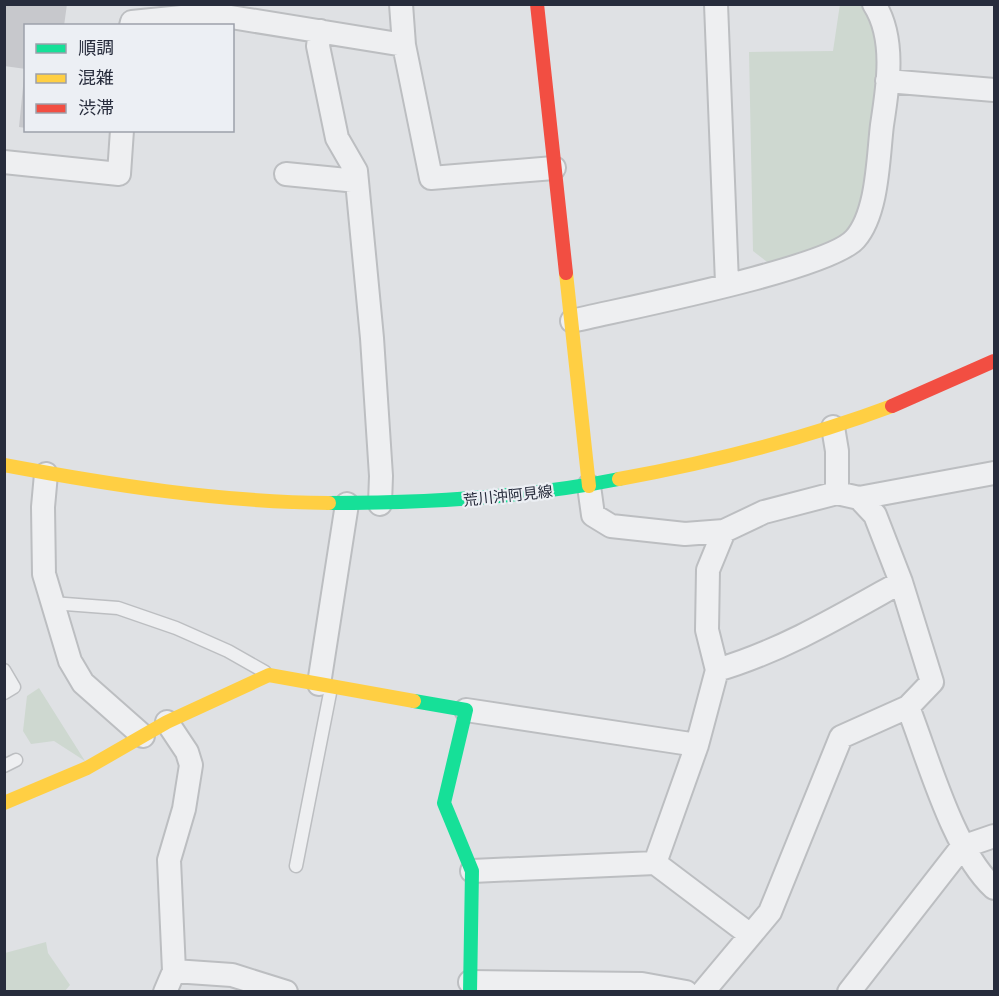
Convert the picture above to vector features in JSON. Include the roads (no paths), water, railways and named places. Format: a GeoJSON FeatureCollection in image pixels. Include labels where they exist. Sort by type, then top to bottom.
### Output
{"type":"FeatureCollection","features":[{"type":"Feature","properties":{"kind":"street"},"geometry":{"type":"LineString","coordinates":[[401,4],[404,45],[431,178],[554,168]]}},
{"type":"Feature","properties":{"kind":"street"},"geometry":{"type":"LineString","coordinates":[[537,4],[593,515],[611,526],[685,534],[724,531],[764,512],[837,493],[859,498],[994,473]]}},
{"type":"Feature","properties":{"kind":"street"},"geometry":{"type":"LineString","coordinates":[[716,4],[727,284]]}},
{"type":"Feature","properties":{"kind":"street"},"geometry":{"type":"LineString","coordinates":[[572,321],[809,264],[855,240],[870,212],[887,81],[889,51],[874,4]]}},
{"type":"Feature","properties":{"kind":"street"},"geometry":{"type":"LineString","coordinates":[[132,24],[132,22],[192,10],[404,45]]}},
{"type":"Feature","properties":{"kind":"street"},"geometry":{"type":"LineString","coordinates":[[320,31],[318,46],[337,138],[356,171],[372,338],[381,476],[380,504]]}},
{"type":"Feature","properties":{"kind":"street"},"geometry":{"type":"LineString","coordinates":[[887,81],[994,90]]}},
{"type":"Feature","properties":{"kind":"street"},"geometry":{"type":"LineString","coordinates":[[4,162],[119,174],[122,132]]}},
{"type":"Feature","properties":{"kind":"street"},"geometry":{"type":"LineString","coordinates":[[286,174],[357,182]]}},
{"type":"Feature","properties":{"kind":"street","name":"荒川沖阿見線"},"geometry":{"type":"LineString","coordinates":[[4,465],[142,490],[227,498],[380,504],[526,496],[697,465],[833,427],[912,399],[994,361]]}},
{"type":"Feature","properties":{"kind":"street"},"geometry":{"type":"LineString","coordinates":[[833,427],[837,451],[837,493]]}},
{"type":"Feature","properties":{"kind":"street"},"geometry":{"type":"LineString","coordinates":[[46,474],[43,507],[44,574],[70,661],[83,682],[143,736]]}},
{"type":"Feature","properties":{"kind":"street"},"geometry":{"type":"LineString","coordinates":[[703,992],[749,934],[770,912],[841,737],[908,707],[932,682],[901,582],[875,515],[859,498]]}},
{"type":"Feature","properties":{"kind":"street"},"geometry":{"type":"LineString","coordinates":[[326,685],[347,504]]}},
{"type":"Feature","properties":{"kind":"street"},"geometry":{"type":"LineString","coordinates":[[655,863],[697,745],[717,670],[707,630],[708,570],[724,531]]}},
{"type":"Feature","properties":{"kind":"street"},"geometry":{"type":"LineString","coordinates":[[717,670],[743,662],[811,632],[901,582]]}},
{"type":"Feature","properties":{"kind":"street"},"geometry":{"type":"LineString","coordinates":[[4,803],[87,768],[167,722],[269,675],[466,710],[697,745]]}},
{"type":"Feature","properties":{"kind":"street"},"geometry":{"type":"LineString","coordinates":[[908,707],[962,847],[981,876],[994,888]]}},
{"type":"Feature","properties":{"kind":"street"},"geometry":{"type":"LineString","coordinates":[[466,710],[444,803],[472,871],[470,987],[642,984],[686,992]]}},
{"type":"Feature","properties":{"kind":"street"},"geometry":{"type":"LineString","coordinates":[[165,992],[174,971],[169,860],[184,808],[190,765],[188,752],[167,722]]}},
{"type":"Feature","properties":{"kind":"street"},"geometry":{"type":"LineString","coordinates":[[849,992],[962,847],[994,836]]}},
{"type":"Feature","properties":{"kind":"street"},"geometry":{"type":"LineString","coordinates":[[472,871],[655,863],[749,934]]}},
{"type":"Feature","properties":{"kind":"street"},"geometry":{"type":"LineString","coordinates":[[174,971],[232,975],[286,992]]}},
{"type":"Feature","properties":{"kind":"lane"},"geometry":{"type":"LineString","coordinates":[[52,603],[118,608],[176,628],[228,651],[269,675]]}},
{"type":"Feature","properties":{"kind":"lane"},"geometry":{"type":"LineString","coordinates":[[4,670],[14,687],[4,693]]}},
{"type":"Feature","properties":{"kind":"lane"},"geometry":{"type":"LineString","coordinates":[[296,866],[326,685]]}},
{"type":"Feature","properties":{"kind":"lane"},"geometry":{"type":"LineString","coordinates":[[4,766],[16,760]]}}]}
